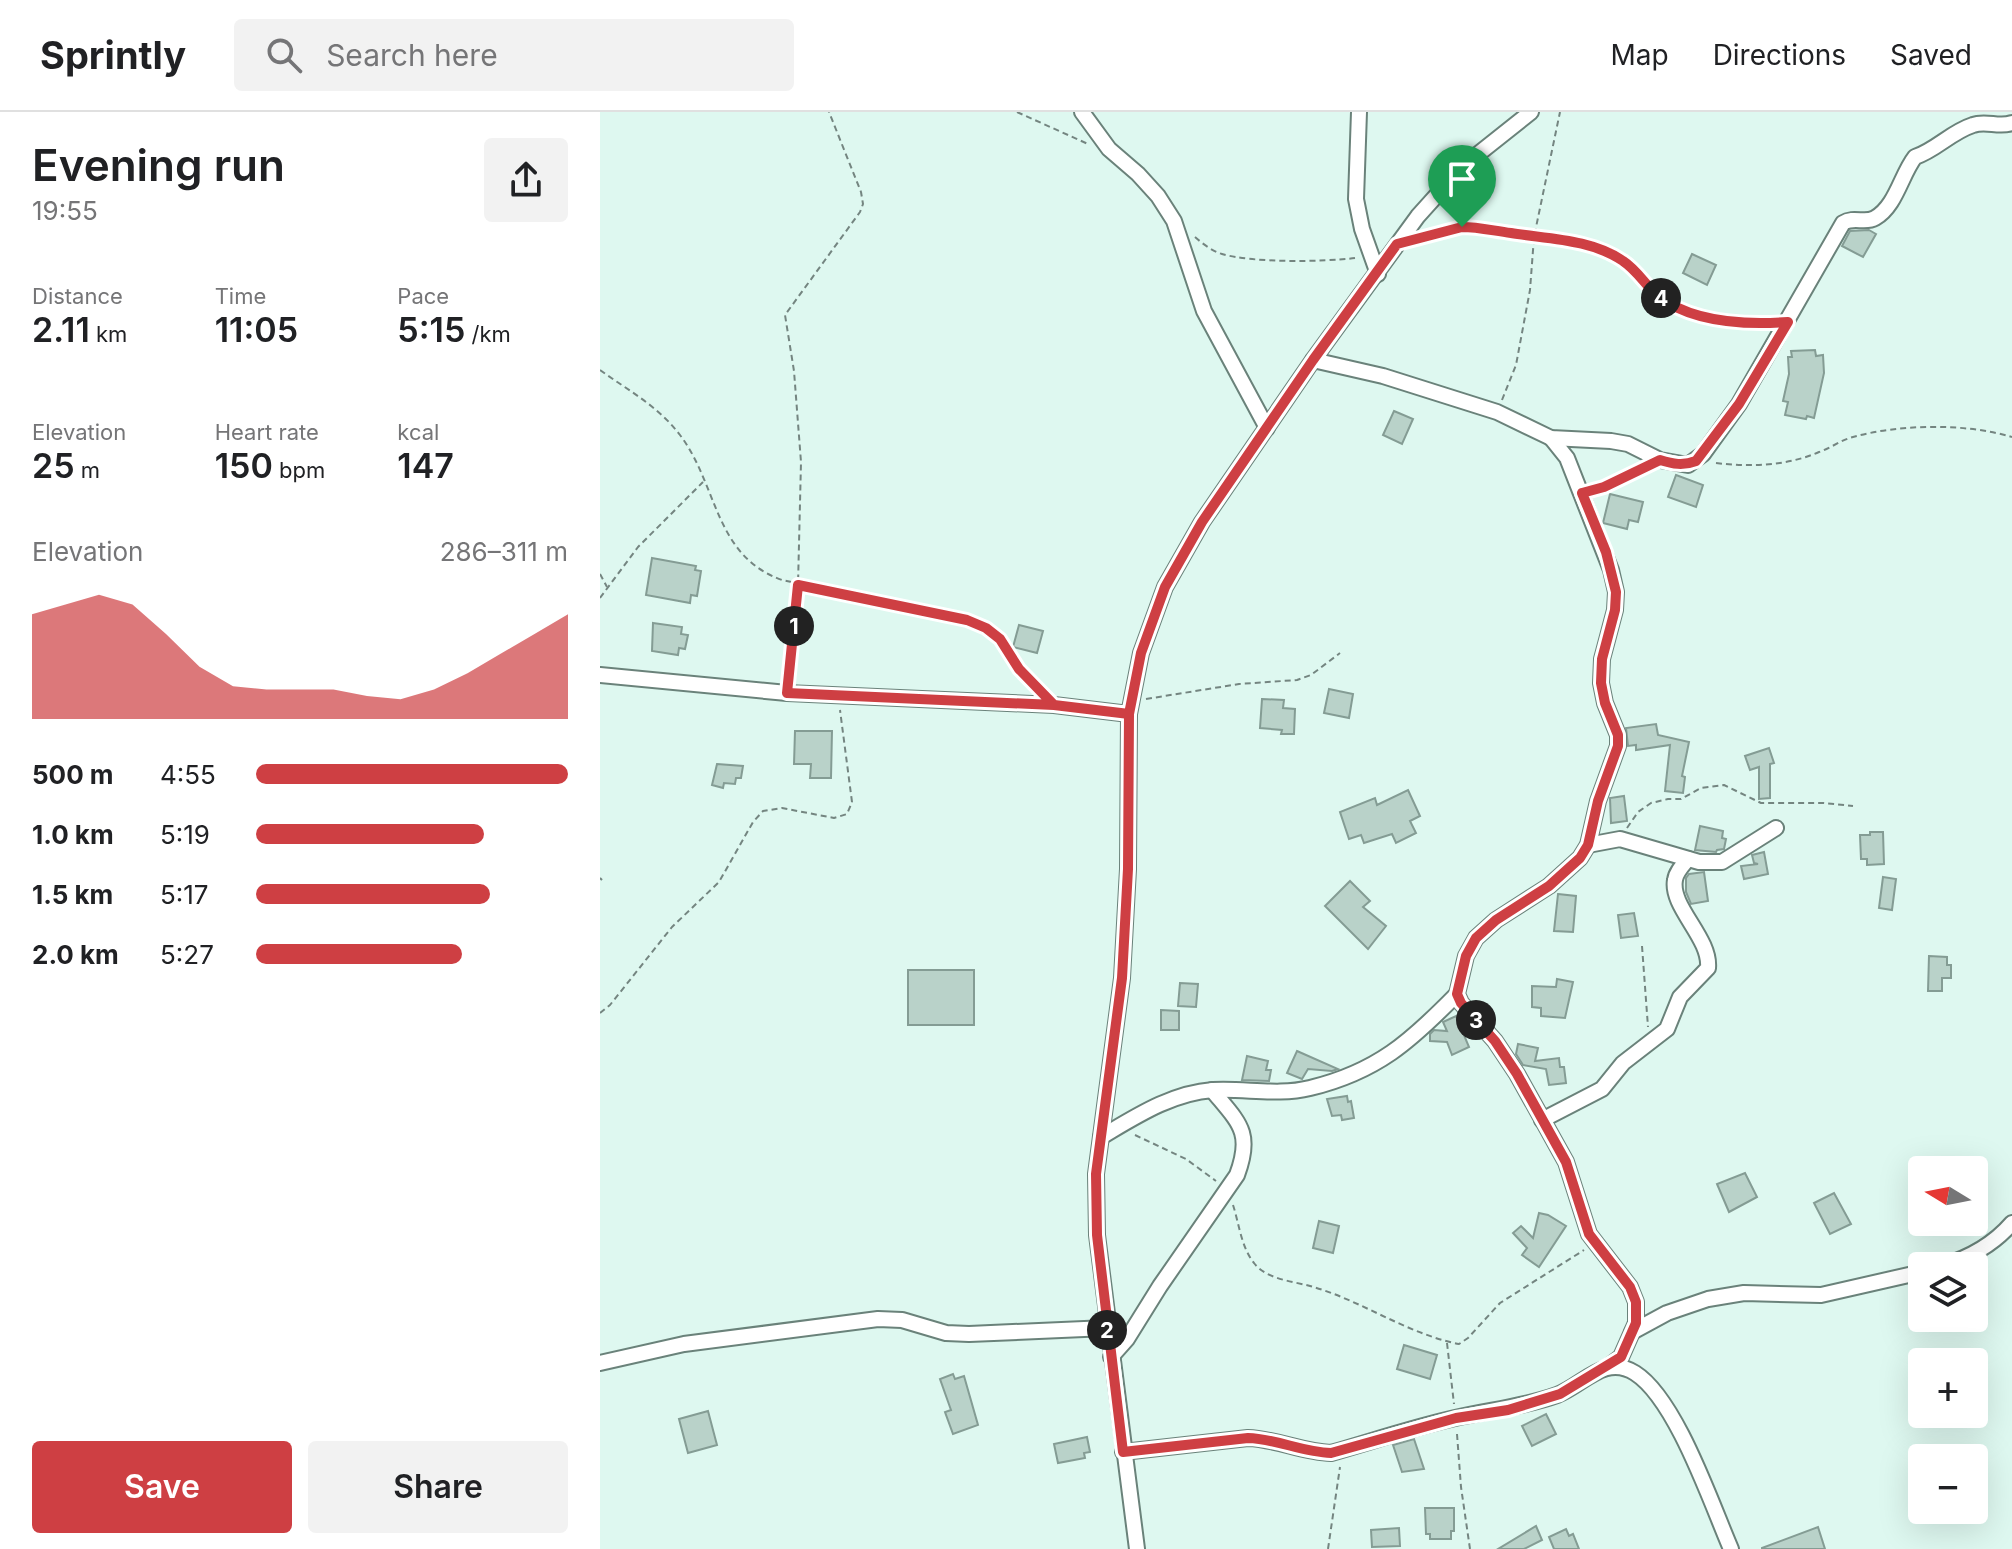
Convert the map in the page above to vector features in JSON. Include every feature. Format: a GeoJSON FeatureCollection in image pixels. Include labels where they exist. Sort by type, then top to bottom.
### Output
{"type":"FeatureCollection","features":[{"type":"Feature","properties":{"kind":"street"},"geometry":{"type":"LineString","coordinates":[[1082,112],[1109,149],[1158,196],[1174,221],[1204,311],[1267,428]]}},
{"type":"Feature","properties":{"kind":"street"},"geometry":{"type":"LineString","coordinates":[[1359,112],[1356,199],[1378,274]]}},
{"type":"Feature","properties":{"kind":"street"},"geometry":{"type":"LineString","coordinates":[[1137,1549],[1107,1328],[1096,1224],[1096,1174],[1122,978],[1128,869],[1130,710],[1141,653],[1165,587],[1202,522],[1313,360],[1442,187],[1463,166],[1531,112]]}},
{"type":"Feature","properties":{"kind":"street"},"geometry":{"type":"LineString","coordinates":[[1313,360],[1383,376],[1497,412],[1551,438],[1628,444],[1660,460],[1688,465],[1696,461],[1739,404],[1839,228],[1848,219],[1876,218],[1887,206],[1915,157],[1928,153],[1971,125],[2006,126],[2012,123]]}},
{"type":"Feature","properties":{"kind":"street"},"geometry":{"type":"LineString","coordinates":[[1101,1137],[1137,1114],[1181,1097],[1212,1090],[1266,1092],[1309,1089],[1387,1058],[1418,1034],[1457,994],[1466,956],[1476,938],[1496,920],[1549,886],[1580,858],[1588,845],[1598,801],[1618,746],[1618,735],[1605,703],[1601,683],[1602,659],[1615,610],[1616,592],[1606,552],[1582,493],[1567,458],[1551,438]]}},
{"type":"Feature","properties":{"kind":"street"},"geometry":{"type":"LineString","coordinates":[[600,675],[787,693],[838,693],[1130,710]]}},
{"type":"Feature","properties":{"kind":"street"},"geometry":{"type":"LineString","coordinates":[[1588,845],[1620,839],[1699,862],[1722,862],[1776,828]]}},
{"type":"Feature","properties":{"kind":"street"},"geometry":{"type":"LineString","coordinates":[[1542,1120],[1602,1089],[1623,1063],[1667,1029],[1680,997],[1708,968],[1709,961],[1698,933],[1675,890],[1676,875],[1688,859]]}},
{"type":"Feature","properties":{"kind":"street"},"geometry":{"type":"LineString","coordinates":[[1123,1452],[1248,1438],[1269,1439],[1314,1452],[1339,1451],[1456,1418],[1508,1410],[1560,1394],[1621,1357],[1637,1314],[1630,1287],[1595,1244],[1586,1226],[1566,1162],[1517,1074],[1457,994]]}},
{"type":"Feature","properties":{"kind":"street"},"geometry":{"type":"LineString","coordinates":[[1111,1357],[1127,1339],[1160,1286],[1228,1190],[1244,1156],[1245,1136],[1212,1090]]}},
{"type":"Feature","properties":{"kind":"street"},"geometry":{"type":"LineString","coordinates":[[1978,1252],[2012,1223]]}},
{"type":"Feature","properties":{"kind":"street"},"geometry":{"type":"LineString","coordinates":[[1632,1332],[1667,1313],[1708,1299],[1744,1293],[1821,1295],[1908,1275]]}},
{"type":"Feature","properties":{"kind":"street"},"geometry":{"type":"LineString","coordinates":[[600,1363],[684,1344],[878,1319],[902,1320],[946,1333],[969,1334],[1107,1328]]}},
{"type":"Feature","properties":{"kind":"street"},"geometry":{"type":"LineString","coordinates":[[1608,1367],[1626,1369],[1636,1374],[1646,1382],[1674,1419],[1731,1549]]}},
{"type":"Feature","properties":{"kind":"path"},"geometry":{"type":"LineString","coordinates":[[787,693],[798,585],[801,462],[794,371],[785,315],[863,204],[829,112]]}},
{"type":"Feature","properties":{"kind":"path"},"geometry":{"type":"LineString","coordinates":[[1017,112],[1085,143],[1109,149]]}},
{"type":"Feature","properties":{"kind":"path"},"geometry":{"type":"LineString","coordinates":[[1497,412],[1516,365],[1530,290],[1534,237],[1560,112]]}},
{"type":"Feature","properties":{"kind":"path"},"geometry":{"type":"LineString","coordinates":[[1174,221],[1203,245],[1219,254],[1236,257],[1332,261],[1372,255]]}},
{"type":"Feature","properties":{"kind":"path"},"geometry":{"type":"LineString","coordinates":[[1397,244],[1462,227],[1593,247],[1623,261],[1657,295],[1675,307],[1730,321],[1757,324],[1788,322]]}},
{"type":"Feature","properties":{"kind":"path"},"geometry":{"type":"LineString","coordinates":[[600,370],[639,394],[670,423],[693,453],[712,504],[732,542],[747,561],[768,575],[798,585],[967,620],[986,628],[1000,639],[1019,669],[1054,705]]}},
{"type":"Feature","properties":{"kind":"path"},"geometry":{"type":"LineString","coordinates":[[1696,461],[1731,465],[1784,463],[1818,453],[1851,437],[1932,427],[1988,430],[2012,437]]}},
{"type":"Feature","properties":{"kind":"path"},"geometry":{"type":"LineString","coordinates":[[1582,493],[1604,487],[1660,460]]}},
{"type":"Feature","properties":{"kind":"path"},"geometry":{"type":"LineString","coordinates":[[600,598],[638,547],[704,480]]}},
{"type":"Feature","properties":{"kind":"path"},"geometry":{"type":"LineString","coordinates":[[600,574],[607,588]]}},
{"type":"Feature","properties":{"kind":"path"},"geometry":{"type":"LineString","coordinates":[[1130,710],[1145,699],[1194,690],[1297,680],[1311,675],[1340,653]]}},
{"type":"Feature","properties":{"kind":"path"},"geometry":{"type":"LineString","coordinates":[[600,1013],[610,1005],[672,927],[719,882],[753,822],[763,811],[782,808],[834,818],[847,814],[852,802],[838,693]]}},
{"type":"Feature","properties":{"kind":"path"},"geometry":{"type":"LineString","coordinates":[[1620,839],[1638,812],[1651,803],[1681,799],[1701,788],[1724,785],[1739,790],[1752,800],[1776,805],[1801,802],[1853,806]]}},
{"type":"Feature","properties":{"kind":"path"},"geometry":{"type":"LineString","coordinates":[[1642,946],[1651,1044]]}},
{"type":"Feature","properties":{"kind":"path"},"geometry":{"type":"LineString","coordinates":[[1118,1127],[1186,1159],[1228,1190],[1245,1246],[1254,1263],[1267,1275],[1335,1293],[1394,1321],[1459,1344],[1500,1303],[1595,1244]]}},
{"type":"Feature","properties":{"kind":"path"},"geometry":{"type":"LineString","coordinates":[[1447,1341],[1470,1549]]}},
{"type":"Feature","properties":{"kind":"path"},"geometry":{"type":"LineString","coordinates":[[1328,1549],[1338,1491],[1339,1451]]}},
{"type":"Feature","properties":{"kind":"building"},"geometry":{"type":"Polygon","coordinates":[[[1869,230],[1876,234],[1863,257],[1842,246],[1850,231],[1869,230]]]}},
{"type":"Feature","properties":{"kind":"building"},"geometry":{"type":"Polygon","coordinates":[[[1692,254],[1716,265],[1707,285],[1683,273],[1692,254]]]}},
{"type":"Feature","properties":{"kind":"building"},"geometry":{"type":"Polygon","coordinates":[[[1815,350],[1816,356],[1823,355],[1824,373],[1814,418],[1785,415],[1788,402],[1783,401],[1789,374],[1788,357],[1792,357],[1791,351],[1815,350]]]}},
{"type":"Feature","properties":{"kind":"building"},"geometry":{"type":"Polygon","coordinates":[[[1394,411],[1413,419],[1402,444],[1383,435],[1394,411]]]}},
{"type":"Feature","properties":{"kind":"building"},"geometry":{"type":"Polygon","coordinates":[[[1676,475],[1703,485],[1696,507],[1668,497],[1676,475]]]}},
{"type":"Feature","properties":{"kind":"building"},"geometry":{"type":"Polygon","coordinates":[[[1610,494],[1643,502],[1638,522],[1629,520],[1627,529],[1603,523],[1610,494]]]}},
{"type":"Feature","properties":{"kind":"building"},"geometry":{"type":"Polygon","coordinates":[[[652,558],[696,566],[695,570],[701,571],[697,596],[691,595],[690,603],[646,595],[652,558]]]}},
{"type":"Feature","properties":{"kind":"building"},"geometry":{"type":"Polygon","coordinates":[[[653,623],[682,627],[681,634],[688,635],[685,649],[679,648],[678,655],[652,651],[653,623]]]}},
{"type":"Feature","properties":{"kind":"building"},"geometry":{"type":"Polygon","coordinates":[[[1019,625],[1043,631],[1037,653],[1013,647],[1019,625]]]}},
{"type":"Feature","properties":{"kind":"building"},"geometry":{"type":"Polygon","coordinates":[[[1329,689],[1353,694],[1349,718],[1324,713],[1329,689]]]}},
{"type":"Feature","properties":{"kind":"building"},"geometry":{"type":"Polygon","coordinates":[[[1262,699],[1284,700],[1283,708],[1295,709],[1294,734],[1260,728],[1262,699]]]}},
{"type":"Feature","properties":{"kind":"building"},"geometry":{"type":"Polygon","coordinates":[[[1656,724],[1658,735],[1689,742],[1682,776],[1685,777],[1683,793],[1665,791],[1670,745],[1636,750],[1636,745],[1628,746],[1626,728],[1656,724]]]}},
{"type":"Feature","properties":{"kind":"building"},"geometry":{"type":"Polygon","coordinates":[[[795,731],[832,731],[831,778],[810,778],[811,764],[794,764],[795,731]]]}},
{"type":"Feature","properties":{"kind":"building"},"geometry":{"type":"Polygon","coordinates":[[[1769,748],[1774,763],[1770,764],[1770,798],[1759,799],[1759,767],[1750,770],[1745,756],[1769,748]]]}},
{"type":"Feature","properties":{"kind":"building"},"geometry":{"type":"Polygon","coordinates":[[[717,764],[743,766],[741,778],[736,778],[735,784],[724,783],[723,788],[712,785],[717,764]]]}},
{"type":"Feature","properties":{"kind":"building"},"geometry":{"type":"Polygon","coordinates":[[[1408,790],[1420,816],[1410,821],[1416,833],[1396,843],[1392,834],[1364,843],[1361,835],[1349,839],[1340,812],[1375,798],[1377,805],[1408,790]]]}},
{"type":"Feature","properties":{"kind":"building"},"geometry":{"type":"Polygon","coordinates":[[[1624,796],[1627,821],[1611,823],[1610,798],[1624,796]]]}},
{"type":"Feature","properties":{"kind":"building"},"geometry":{"type":"Polygon","coordinates":[[[1700,826],[1723,831],[1722,838],[1726,839],[1724,849],[1716,852],[1695,850],[1700,826]]]}},
{"type":"Feature","properties":{"kind":"building"},"geometry":{"type":"Polygon","coordinates":[[[1870,832],[1883,832],[1884,864],[1867,865],[1867,859],[1861,859],[1860,835],[1870,835],[1870,832]]]}},
{"type":"Feature","properties":{"kind":"building"},"geometry":{"type":"Polygon","coordinates":[[[1764,852],[1768,874],[1744,879],[1741,866],[1758,864],[1754,863],[1752,855],[1764,852]]]}},
{"type":"Feature","properties":{"kind":"building"},"geometry":{"type":"Polygon","coordinates":[[[1704,872],[1708,901],[1691,904],[1686,892],[1686,878],[1689,874],[1704,872]]]}},
{"type":"Feature","properties":{"kind":"building"},"geometry":{"type":"Polygon","coordinates":[[[1883,877],[1896,879],[1892,910],[1879,908],[1883,877]]]}},
{"type":"Feature","properties":{"kind":"building"},"geometry":{"type":"Polygon","coordinates":[[[1350,881],[1370,901],[1363,907],[1386,926],[1368,949],[1325,906],[1350,881]]]}},
{"type":"Feature","properties":{"kind":"building"},"geometry":{"type":"Polygon","coordinates":[[[1558,894],[1576,896],[1573,932],[1554,931],[1558,894]]]}},
{"type":"Feature","properties":{"kind":"building"},"geometry":{"type":"Polygon","coordinates":[[[1634,913],[1638,936],[1621,938],[1618,915],[1634,913]]]}},
{"type":"Feature","properties":{"kind":"building"},"geometry":{"type":"Polygon","coordinates":[[[1929,956],[1947,957],[1947,965],[1951,965],[1951,978],[1942,978],[1942,991],[1928,991],[1929,956]]]}},
{"type":"Feature","properties":{"kind":"building"},"geometry":{"type":"Polygon","coordinates":[[[908,970],[974,970],[974,1025],[908,1025],[908,970]]]}},
{"type":"Feature","properties":{"kind":"building"},"geometry":{"type":"Polygon","coordinates":[[[1557,979],[1573,982],[1565,1018],[1541,1016],[1541,1008],[1532,1007],[1532,986],[1556,987],[1557,979]]]}},
{"type":"Feature","properties":{"kind":"building"},"geometry":{"type":"Polygon","coordinates":[[[1180,983],[1198,984],[1196,1007],[1178,1006],[1180,983]]]}},
{"type":"Feature","properties":{"kind":"building"},"geometry":{"type":"Polygon","coordinates":[[[1161,1010],[1179,1011],[1179,1030],[1161,1030],[1161,1010]]]}},
{"type":"Feature","properties":{"kind":"building"},"geometry":{"type":"Polygon","coordinates":[[[1456,1016],[1469,1047],[1452,1055],[1447,1042],[1430,1041],[1430,1034],[1434,1030],[1447,1031],[1443,1022],[1456,1016]]]}},
{"type":"Feature","properties":{"kind":"building"},"geometry":{"type":"Polygon","coordinates":[[[1518,1044],[1538,1048],[1535,1061],[1559,1058],[1566,1083],[1549,1085],[1546,1069],[1523,1065],[1516,1054],[1518,1044]]]}},
{"type":"Feature","properties":{"kind":"building"},"geometry":{"type":"Polygon","coordinates":[[[1297,1051],[1338,1069],[1308,1069],[1302,1079],[1287,1073],[1297,1051]]]}},
{"type":"Feature","properties":{"kind":"building"},"geometry":{"type":"Polygon","coordinates":[[[1247,1056],[1268,1061],[1266,1070],[1271,1070],[1269,1081],[1242,1080],[1247,1056]]]}},
{"type":"Feature","properties":{"kind":"building"},"geometry":{"type":"Polygon","coordinates":[[[1347,1096],[1354,1118],[1342,1120],[1341,1115],[1332,1116],[1327,1099],[1347,1096]]]}},
{"type":"Feature","properties":{"kind":"building"},"geometry":{"type":"Polygon","coordinates":[[[1745,1173],[1757,1197],[1729,1212],[1717,1184],[1745,1173]]]}},
{"type":"Feature","properties":{"kind":"building"},"geometry":{"type":"Polygon","coordinates":[[[1834,1193],[1851,1224],[1830,1234],[1814,1203],[1834,1193]]]}},
{"type":"Feature","properties":{"kind":"building"},"geometry":{"type":"Polygon","coordinates":[[[1539,1213],[1566,1226],[1539,1267],[1522,1255],[1527,1248],[1513,1233],[1521,1226],[1533,1238],[1539,1213]]]}},
{"type":"Feature","properties":{"kind":"building"},"geometry":{"type":"Polygon","coordinates":[[[1319,1221],[1339,1226],[1333,1253],[1313,1248],[1319,1221]]]}},
{"type":"Feature","properties":{"kind":"building"},"geometry":{"type":"Polygon","coordinates":[[[1404,1345],[1437,1355],[1430,1379],[1397,1369],[1404,1345]]]}},
{"type":"Feature","properties":{"kind":"building"},"geometry":{"type":"Polygon","coordinates":[[[953,1374],[955,1379],[964,1376],[978,1425],[953,1434],[945,1412],[951,1410],[940,1379],[953,1374]]]}},
{"type":"Feature","properties":{"kind":"building"},"geometry":{"type":"Polygon","coordinates":[[[708,1411],[717,1445],[688,1453],[679,1419],[708,1411]]]}},
{"type":"Feature","properties":{"kind":"building"},"geometry":{"type":"Polygon","coordinates":[[[1546,1414],[1556,1434],[1532,1446],[1522,1426],[1546,1414]]]}},
{"type":"Feature","properties":{"kind":"building"},"geometry":{"type":"Polygon","coordinates":[[[1087,1437],[1090,1452],[1084,1453],[1085,1458],[1058,1463],[1054,1444],[1087,1437]]]}},
{"type":"Feature","properties":{"kind":"building"},"geometry":{"type":"Polygon","coordinates":[[[1414,1439],[1424,1469],[1402,1472],[1393,1445],[1414,1439]]]}},
{"type":"Feature","properties":{"kind":"building"},"geometry":{"type":"Polygon","coordinates":[[[1425,1508],[1454,1508],[1451,1539],[1430,1539],[1430,1534],[1426,1534],[1425,1508]]]}},
{"type":"Feature","properties":{"kind":"building"},"geometry":{"type":"Polygon","coordinates":[[[1536,1526],[1542,1540],[1524,1549],[1498,1549],[1536,1526]]]}},
{"type":"Feature","properties":{"kind":"building"},"geometry":{"type":"Polygon","coordinates":[[[1818,1527],[1825,1549],[1762,1549],[1762,1548],[1818,1527]]]}},
{"type":"Feature","properties":{"kind":"building"},"geometry":{"type":"Polygon","coordinates":[[[1399,1528],[1400,1546],[1372,1547],[1371,1530],[1399,1528]]]}},
{"type":"Feature","properties":{"kind":"building"},"geometry":{"type":"Polygon","coordinates":[[[1566,1529],[1569,1536],[1573,1534],[1579,1549],[1554,1549],[1549,1537],[1566,1529]]]}},
{"type":"Feature","properties":{"kind":"route"},"geometry":{"type":"LineString","coordinates":[[1462,227],[1397,244],[1202,522],[1165,587],[1141,653],[1129,714],[1054,705],[1019,669],[1000,639],[986,628],[967,620],[798,585],[787,693],[1054,705],[1096,709],[1129,714],[1128,869],[1122,978],[1096,1174],[1097,1235],[1123,1452],[1248,1438],[1269,1439],[1314,1452],[1331,1453],[1456,1418],[1508,1410],[1560,1394],[1592,1373],[1608,1367],[1621,1357],[1636,1323],[1636,1302],[1630,1287],[1589,1234],[1566,1162],[1517,1074],[1495,1041],[1461,1003],[1457,994],[1459,980],[1466,956],[1476,938],[1496,920],[1549,886],[1580,858],[1588,845],[1598,801],[1618,746],[1618,735],[1605,703],[1601,683],[1602,659],[1615,610],[1616,592],[1606,552],[1582,493],[1604,487],[1660,460],[1688,465],[1696,461],[1739,404],[1788,322],[1757,324],[1699,315],[1675,307],[1657,295],[1623,261],[1593,247],[1558,239],[1462,227]]}}]}
